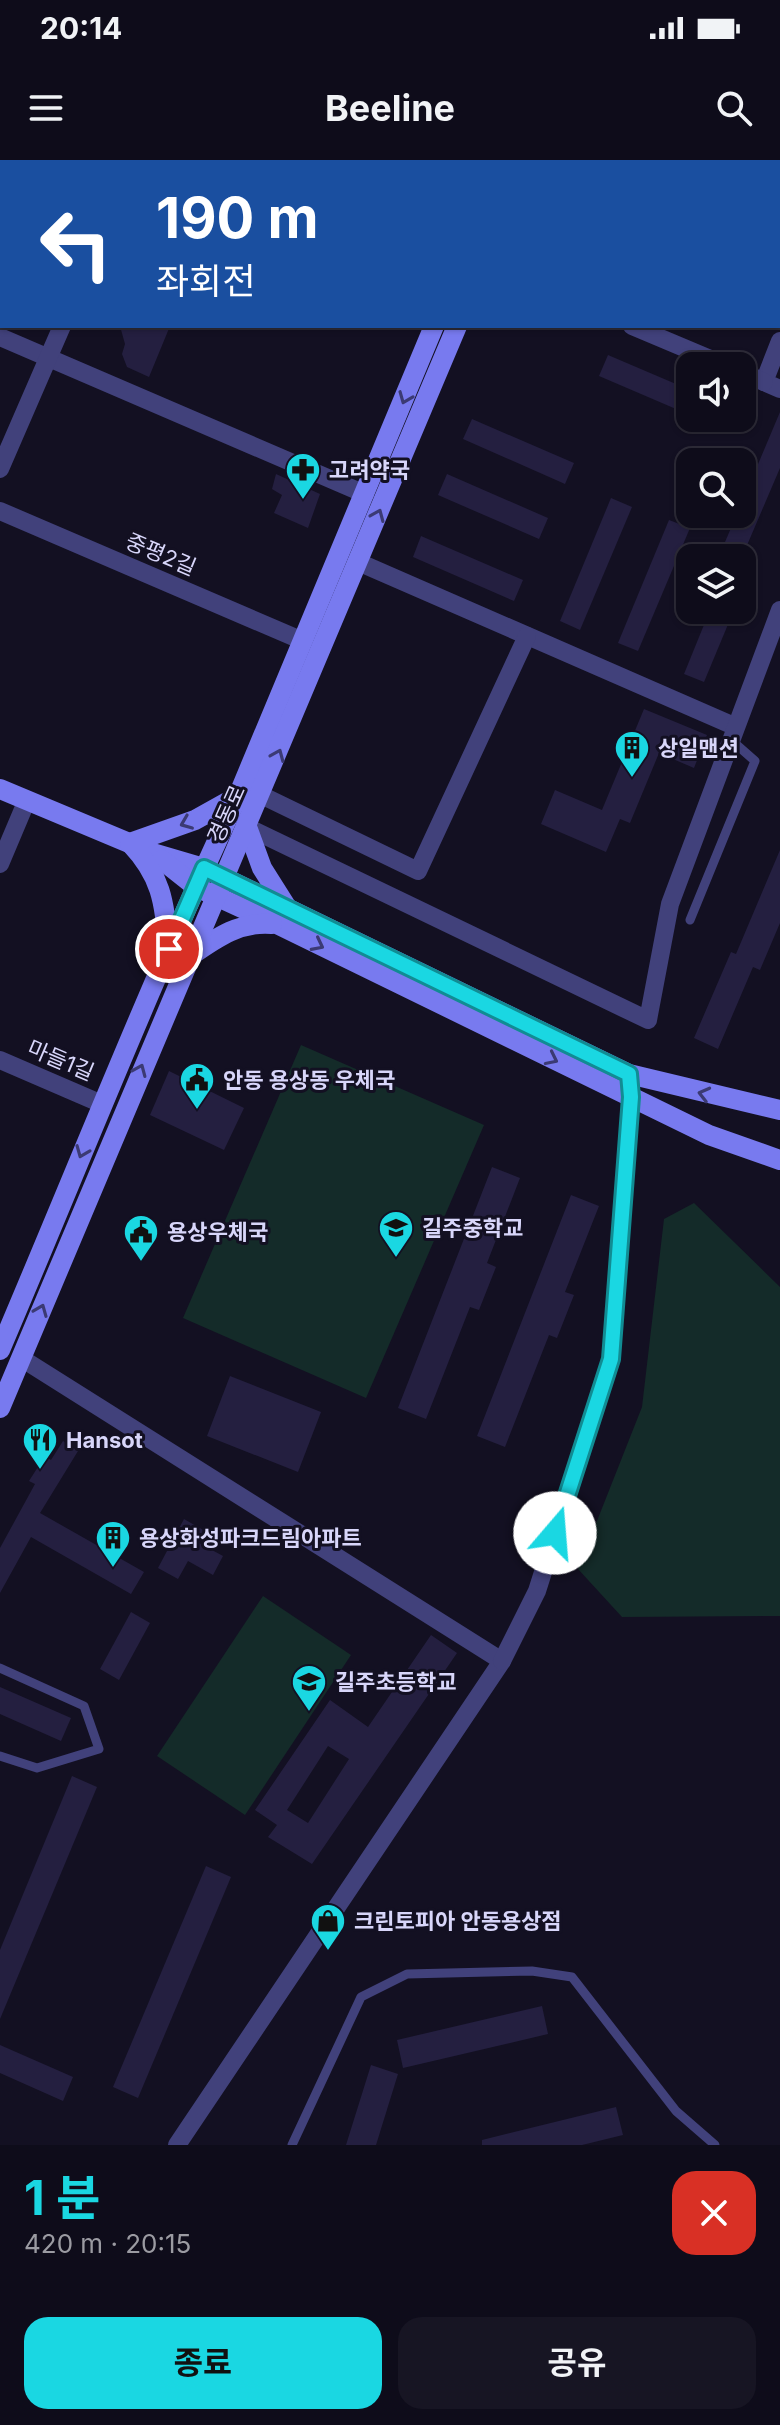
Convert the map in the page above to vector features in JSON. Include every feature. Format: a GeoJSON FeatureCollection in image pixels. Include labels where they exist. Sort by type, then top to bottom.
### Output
{"type":"FeatureCollection","features":[{"type":"Feature","properties":{"kind":"street"},"geometry":{"type":"LineString","coordinates":[[0,469],[61,328]]}},
{"type":"Feature","properties":{"kind":"street","name":"경동로"},"geometry":{"type":"LineString","coordinates":[[1,1343],[204,868],[238,796],[433,328]]}},
{"type":"Feature","properties":{"kind":"street","name":"경동로"},"geometry":{"type":"LineString","coordinates":[[0,1408],[456,328]]}},
{"type":"Feature","properties":{"kind":"street"},"geometry":{"type":"LineString","coordinates":[[655,330],[699,352]]}},
{"type":"Feature","properties":{"kind":"street"},"geometry":{"type":"LineString","coordinates":[[0,337],[365,494]]}},
{"type":"Feature","properties":{"kind":"street"},"geometry":{"type":"LineString","coordinates":[[772,385],[780,341]]}},
{"type":"Feature","properties":{"kind":"street","name":"중평2길"},"geometry":{"type":"LineString","coordinates":[[0,511],[303,641]]}},
{"type":"Feature","properties":{"kind":"street"},"geometry":{"type":"LineString","coordinates":[[358,562],[527,636],[732,732]]}},
{"type":"Feature","properties":{"kind":"street"},"geometry":{"type":"LineString","coordinates":[[247,827],[648,1020],[670,904],[780,610]]}},
{"type":"Feature","properties":{"kind":"street"},"geometry":{"type":"LineString","coordinates":[[261,795],[418,871],[527,636]]}},
{"type":"Feature","properties":{"kind":"street"},"geometry":{"type":"LineString","coordinates":[[0,789],[153,853],[225,877],[282,916],[631,1097],[709,1135],[780,1160]]}},
{"type":"Feature","properties":{"kind":"street"},"geometry":{"type":"LineString","coordinates":[[130,843],[195,820],[238,796]]}},
{"type":"Feature","properties":{"kind":"street"},"geometry":{"type":"LineString","coordinates":[[0,864],[27,800]]}},
{"type":"Feature","properties":{"kind":"street"},"geometry":{"type":"LineString","coordinates":[[247,827],[282,916]]}},
{"type":"Feature","properties":{"kind":"street"},"geometry":{"type":"LineString","coordinates":[[130,843],[157,877],[163,898],[169,949]]}},
{"type":"Feature","properties":{"kind":"street"},"geometry":{"type":"LineString","coordinates":[[153,853],[196,887],[282,916],[629,1074],[780,1110]]}},
{"type":"Feature","properties":{"kind":"street"},"geometry":{"type":"LineString","coordinates":[[189,957],[220,935],[238,927],[282,916]]}},
{"type":"Feature","properties":{"kind":"street","name":"마들1길"},"geometry":{"type":"LineString","coordinates":[[0,1060],[102,1104]]}},
{"type":"Feature","properties":{"kind":"street"},"geometry":{"type":"LineString","coordinates":[[177,2145],[502,1661],[537,1591],[611,1359],[631,1097],[629,1074]]}},
{"type":"Feature","properties":{"kind":"street"},"geometry":{"type":"LineString","coordinates":[[21,1358],[502,1661]]}},
{"type":"Feature","properties":{"kind":"lane"},"geometry":{"type":"LineString","coordinates":[[690,920],[755,761],[732,732]]}},
{"type":"Feature","properties":{"kind":"lane"},"geometry":{"type":"LineString","coordinates":[[0,1668],[84,1706],[99,1749],[37,1768],[0,1756]]}},
{"type":"Feature","properties":{"kind":"lane"},"geometry":{"type":"LineString","coordinates":[[292,2145],[361,1997],[407,1974],[532,1971],[572,1977],[676,2111],[715,2145]]}},
{"type":"Feature","properties":{"kind":"green space"},"geometry":{"type":"Polygon","coordinates":[[[301,1045],[484,1125],[366,1398],[183,1318],[301,1045]]]}},
{"type":"Feature","properties":{"kind":"green space"},"geometry":{"type":"Polygon","coordinates":[[[694,1203],[780,1287],[780,1616],[622,1617],[578,1569],[642,1407],[664,1219],[694,1203]]]}},
{"type":"Feature","properties":{"kind":"green space"},"geometry":{"type":"Polygon","coordinates":[[[263,1596],[351,1655],[245,1815],[157,1756],[263,1596]]]}},
{"type":"Feature","properties":{"kind":"building"},"geometry":{"type":"Polygon","coordinates":[[[121,328],[169,328],[149,377],[127,367],[122,354],[125,344],[121,328]]]}},
{"type":"Feature","properties":{"kind":"building"},"geometry":{"type":"Polygon","coordinates":[[[608,355],[676,384],[676,409],[599,376],[608,355]]]}},
{"type":"Feature","properties":{"kind":"building"},"geometry":{"type":"Polygon","coordinates":[[[780,412],[780,468],[756,524],[756,469],[780,412]]]}},
{"type":"Feature","properties":{"kind":"building"},"geometry":{"type":"Polygon","coordinates":[[[472,419],[574,463],[565,484],[463,439],[472,419]]]}},
{"type":"Feature","properties":{"kind":"building"},"geometry":{"type":"Polygon","coordinates":[[[276,474],[320,494],[308,528],[274,513],[282,495],[272,489],[276,474]]]}},
{"type":"Feature","properties":{"kind":"building"},"geometry":{"type":"Polygon","coordinates":[[[447,474],[548,518],[539,539],[438,495],[447,474]]]}},
{"type":"Feature","properties":{"kind":"building"},"geometry":{"type":"Polygon","coordinates":[[[611,498],[632,507],[580,630],[560,621],[611,498]]]}},
{"type":"Feature","properties":{"kind":"building"},"geometry":{"type":"Polygon","coordinates":[[[669,520],[676,523],[676,528],[690,528],[683,544],[676,544],[676,561],[638,651],[618,643],[669,520]]]}},
{"type":"Feature","properties":{"kind":"building"},"geometry":{"type":"Polygon","coordinates":[[[731,528],[754,528],[748,544],[724,544],[731,528]]]}},
{"type":"Feature","properties":{"kind":"building"},"geometry":{"type":"Polygon","coordinates":[[[421,536],[523,580],[514,601],[413,557],[421,536]]]}},
{"type":"Feature","properties":{"kind":"building"},"geometry":{"type":"Polygon","coordinates":[[[704,624],[728,624],[704,682],[684,674],[704,624]]]}},
{"type":"Feature","properties":{"kind":"building","name":"상일맨션"},"geometry":{"type":"Polygon","coordinates":[[[644,709],[707,735],[694,768],[659,753],[630,823],[620,819],[606,852],[541,824],[555,790],[602,810],[644,709]]]}},
{"type":"Feature","properties":{"kind":"building"},"geometry":{"type":"Polygon","coordinates":[[[780,850],[780,923],[760,970],[753,967],[718,1049],[694,1038],[731,952],[736,954],[780,850]]]}},
{"type":"Feature","properties":{"kind":"building","name":"안동 용상동 우체국"},"geometry":{"type":"Polygon","coordinates":[[[169,1071],[244,1108],[224,1150],[150,1115],[169,1071]]]}},
{"type":"Feature","properties":{"kind":"building"},"geometry":{"type":"Polygon","coordinates":[[[492,1167],[520,1178],[487,1263],[496,1267],[479,1310],[470,1307],[426,1419],[398,1408],[492,1167]]]}},
{"type":"Feature","properties":{"kind":"building"},"geometry":{"type":"Polygon","coordinates":[[[571,1195],[599,1206],[565,1292],[574,1295],[557,1338],[549,1335],[505,1447],[477,1436],[571,1195]]]}},
{"type":"Feature","properties":{"kind":"building"},"geometry":{"type":"Polygon","coordinates":[[[230,1376],[321,1412],[298,1472],[207,1436],[230,1376]]]}},
{"type":"Feature","properties":{"kind":"building"},"geometry":{"type":"Polygon","coordinates":[[[63,1441],[78,1451],[40,1513],[144,1572],[131,1594],[31,1537],[0,1593],[0,1548],[35,1484],[29,1481],[45,1456],[51,1460],[63,1441]]]}},
{"type":"Feature","properties":{"kind":"building"},"geometry":{"type":"Polygon","coordinates":[[[184,1519],[205,1531],[199,1543],[223,1556],[213,1575],[188,1561],[178,1579],[158,1568],[184,1519]]]}},
{"type":"Feature","properties":{"kind":"building"},"geometry":{"type":"Polygon","coordinates":[[[131,1612],[150,1623],[119,1680],[100,1669],[131,1612]]]}},
{"type":"Feature","properties":{"kind":"building"},"geometry":{"type":"Polygon","coordinates":[[[431,1635],[457,1653],[312,1864],[268,1837],[277,1825],[255,1810],[330,1700],[368,1727],[431,1635]],[[328,1746],[287,1810],[308,1823],[349,1759],[328,1746]]]}},
{"type":"Feature","properties":{"kind":"building"},"geometry":{"type":"Polygon","coordinates":[[[0,1687],[71,1718],[61,1741],[0,1714],[0,1687]]]}},
{"type":"Feature","properties":{"kind":"building"},"geometry":{"type":"Polygon","coordinates":[[[72,1776],[97,1787],[0,2019],[0,1950],[72,1776]]]}},
{"type":"Feature","properties":{"kind":"building"},"geometry":{"type":"Polygon","coordinates":[[[206,1866],[231,1877],[138,2098],[113,2087],[206,1866]]]}},
{"type":"Feature","properties":{"kind":"building"},"geometry":{"type":"Polygon","coordinates":[[[542,2006],[548,2034],[403,2068],[397,2040],[542,2006]]]}},
{"type":"Feature","properties":{"kind":"building"},"geometry":{"type":"Polygon","coordinates":[[[0,2045],[73,2077],[63,2101],[0,2073],[0,2045]]]}},
{"type":"Feature","properties":{"kind":"building"},"geometry":{"type":"Polygon","coordinates":[[[371,2065],[398,2074],[376,2145],[346,2145],[371,2065]]]}},
{"type":"Feature","properties":{"kind":"building"},"geometry":{"type":"Polygon","coordinates":[[[616,2107],[623,2135],[582,2145],[482,2145],[482,2140],[616,2107]]]}},
{"type":"Feature","properties":{"kind":"place","name":"고려약국"},"geometry":{"type":"Point","coordinates":[303,501]}},
{"type":"Feature","properties":{"kind":"place","name":"상일맨션"},"geometry":{"type":"Point","coordinates":[632,779]}},
{"type":"Feature","properties":{"kind":"place","name":"안동 용상동 우체국"},"geometry":{"type":"Point","coordinates":[197,1111]}},
{"type":"Feature","properties":{"kind":"place","name":"길주중학교"},"geometry":{"type":"Point","coordinates":[396,1259]}},
{"type":"Feature","properties":{"kind":"place","name":"용상우체국"},"geometry":{"type":"Point","coordinates":[141,1263]}},
{"type":"Feature","properties":{"kind":"place","name":"Hansot"},"geometry":{"type":"Point","coordinates":[40,1471]}},
{"type":"Feature","properties":{"kind":"place","name":"용상화성파크드림아파트"},"geometry":{"type":"Point","coordinates":[113,1569]}},
{"type":"Feature","properties":{"kind":"place","name":"길주초등학교"},"geometry":{"type":"Point","coordinates":[309,1713]}},
{"type":"Feature","properties":{"kind":"place","name":"크린토피아 안동용상점"},"geometry":{"type":"Point","coordinates":[328,1952]}},
{"type":"Feature","properties":{"kind":"route"},"geometry":{"type":"LineString","coordinates":[[169,949],[204,868],[629,1074],[631,1097],[611,1359],[555,1533]]}}]}
